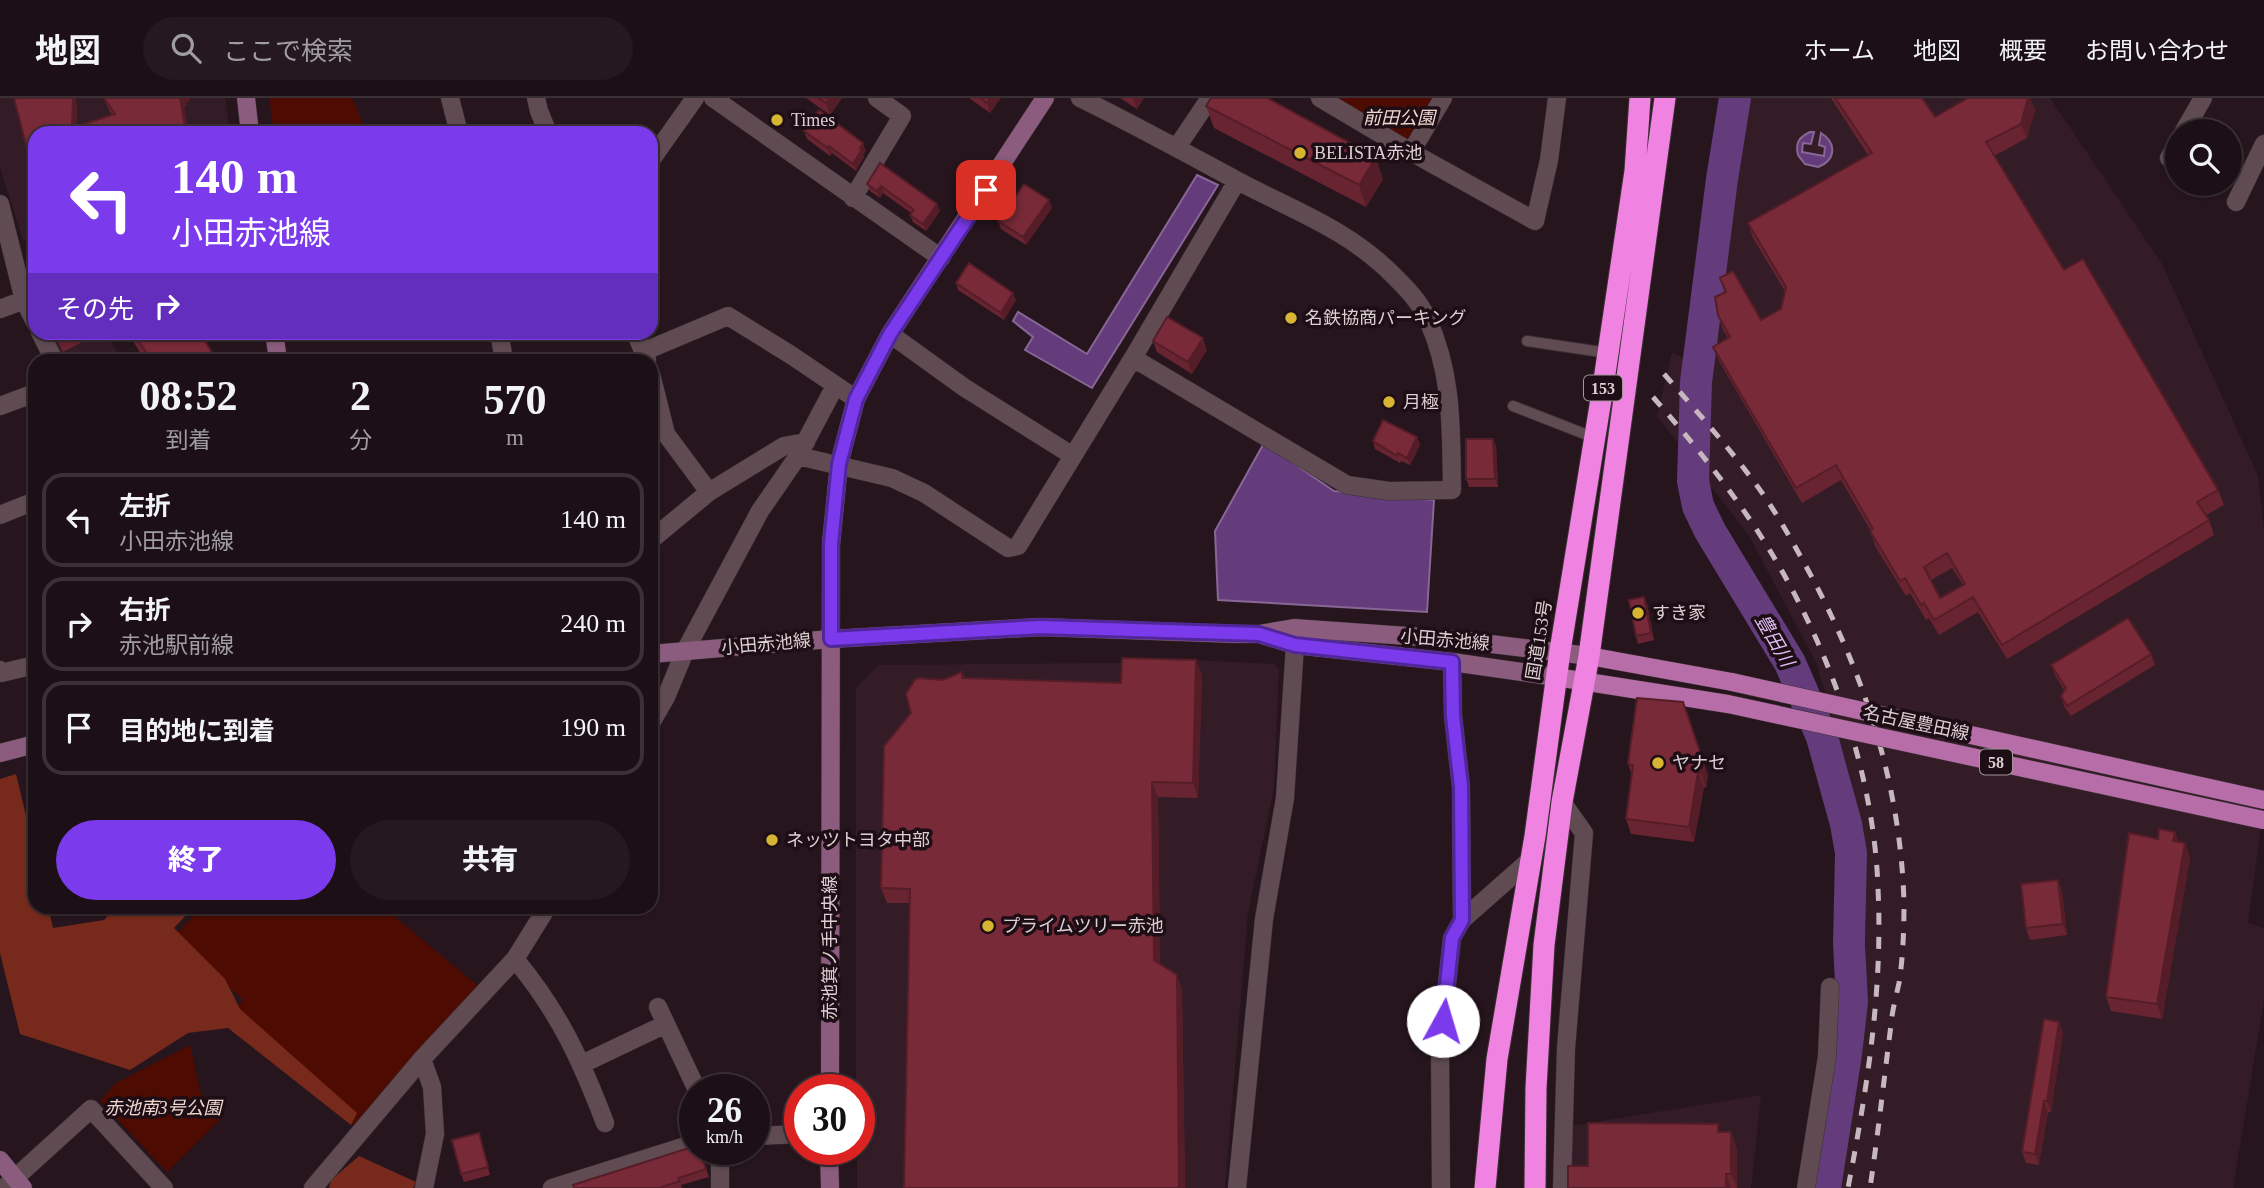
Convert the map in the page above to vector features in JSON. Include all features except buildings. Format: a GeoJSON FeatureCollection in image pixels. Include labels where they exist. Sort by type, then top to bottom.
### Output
{"type":"FeatureCollection","features":[{"type":"Feature","properties":{"kind":"highway","name":"国道153号"},"geometry":{"type":"LineString","coordinates":[[1485,1188],[1497,1059],[1608,353],[1635,171],[1640,98]]}},
{"type":"Feature","properties":{"kind":"highway","name":"153"},"geometry":{"type":"LineString","coordinates":[[1535,1188],[1536,1088],[1544,944],[1562,802],[1589,656],[1665,98]]}},
{"type":"Feature","properties":{"kind":"main road","name":"名古屋豊田線"},"geometry":{"type":"LineString","coordinates":[[1589,656],[1732,682],[2264,800]]}},
{"type":"Feature","properties":{"kind":"main road","name":"名古屋豊田線"},"geometry":{"type":"LineString","coordinates":[[1556,677],[1728,704],[2264,820]]}},
{"type":"Feature","properties":{"kind":"street"},"geometry":{"type":"LineString","coordinates":[[246,98],[249,126]]}},
{"type":"Feature","properties":{"kind":"street"},"geometry":{"type":"LineString","coordinates":[[450,98],[457,126]]}},
{"type":"Feature","properties":{"kind":"street"},"geometry":{"type":"LineString","coordinates":[[536,98],[545,126]]}},
{"type":"Feature","properties":{"kind":"street"},"geometry":{"type":"LineString","coordinates":[[658,150],[695,98]]}},
{"type":"Feature","properties":{"kind":"street"},"geometry":{"type":"LineString","coordinates":[[713,98],[941,258]]}},
{"type":"Feature","properties":{"kind":"street"},"geometry":{"type":"LineString","coordinates":[[853,198],[902,116],[877,98]]}},
{"type":"Feature","properties":{"kind":"street","name":"赤池箕ノ手中央線"},"geometry":{"type":"LineString","coordinates":[[830,1074],[831,544],[839,464],[856,399],[890,334],[1045,98]]}},
{"type":"Feature","properties":{"kind":"street"},"geometry":{"type":"LineString","coordinates":[[1080,98],[1340,232],[1380,261],[1414,296],[1427,318],[1442,360],[1450,400],[1452,490],[1389,491],[1347,485],[1133,358]]}},
{"type":"Feature","properties":{"kind":"street"},"geometry":{"type":"LineString","coordinates":[[1177,147],[1210,98]]}},
{"type":"Feature","properties":{"kind":"street"},"geometry":{"type":"LineString","coordinates":[[1320,98],[1535,221],[1549,160],[1558,98]]}},
{"type":"Feature","properties":{"kind":"street"},"geometry":{"type":"LineString","coordinates":[[1411,152],[1443,98]]}},
{"type":"Feature","properties":{"kind":"street"},"geometry":{"type":"LineString","coordinates":[[2191,119],[2203,98]]}},
{"type":"Feature","properties":{"kind":"street"},"geometry":{"type":"LineString","coordinates":[[2236,202],[2264,144]]}},
{"type":"Feature","properties":{"kind":"street"},"geometry":{"type":"LineString","coordinates":[[658,534],[709,492],[784,446],[802,449],[839,464],[892,478],[924,493],[1008,548],[1018,546],[1237,181]]}},
{"type":"Feature","properties":{"kind":"street"},"geometry":{"type":"LineString","coordinates":[[0,204],[28,308]]}},
{"type":"Feature","properties":{"kind":"street"},"geometry":{"type":"LineString","coordinates":[[0,309],[24,300]]}},
{"type":"Feature","properties":{"kind":"street"},"geometry":{"type":"LineString","coordinates":[[650,354],[728,316],[856,399]]}},
{"type":"Feature","properties":{"kind":"street"},"geometry":{"type":"LineString","coordinates":[[890,334],[965,388],[1073,456]]}},
{"type":"Feature","properties":{"kind":"street"},"geometry":{"type":"LineString","coordinates":[[658,711],[685,651],[760,511],[802,449],[835,386]]}},
{"type":"Feature","properties":{"kind":"street"},"geometry":{"type":"LineString","coordinates":[[0,406],[28,396]]}},
{"type":"Feature","properties":{"kind":"street"},"geometry":{"type":"LineString","coordinates":[[658,402],[666,434],[709,492]]}},
{"type":"Feature","properties":{"kind":"street"},"geometry":{"type":"LineString","coordinates":[[0,514],[28,504]]}},
{"type":"Feature","properties":{"kind":"street","name":"小田赤池線"},"geometry":{"type":"LineString","coordinates":[[658,653],[831,639],[1040,627],[1259,634],[1293,628],[1450,639],[1589,656]]}},
{"type":"Feature","properties":{"kind":"street","name":"小田赤池線"},"geometry":{"type":"LineString","coordinates":[[1259,634],[1295,645],[1452,662],[1556,677]]}},
{"type":"Feature","properties":{"kind":"street"},"geometry":{"type":"LineString","coordinates":[[1237,1188],[1264,919],[1285,799],[1295,645]]}},
{"type":"Feature","properties":{"kind":"street"},"geometry":{"type":"LineString","coordinates":[[1452,662],[1453,716],[1461,787],[1462,920]]}},
{"type":"Feature","properties":{"kind":"street"},"geometry":{"type":"LineString","coordinates":[[0,670],[1,673],[28,667]]}},
{"type":"Feature","properties":{"kind":"street"},"geometry":{"type":"LineString","coordinates":[[0,753],[28,746]]}},
{"type":"Feature","properties":{"kind":"street"},"geometry":{"type":"LineString","coordinates":[[1562,802],[1584,833],[1567,1035],[1562,1188]]}},
{"type":"Feature","properties":{"kind":"street"},"geometry":{"type":"LineString","coordinates":[[1441,1188],[1440,1048],[1452,938],[1462,920],[1530,860]]}},
{"type":"Feature","properties":{"kind":"street"},"geometry":{"type":"LineString","coordinates":[[313,1188],[422,1059],[515,959],[543,914]]}},
{"type":"Feature","properties":{"kind":"street"},"geometry":{"type":"LineString","coordinates":[[515,959],[562,1025],[582,1064],[605,1123]]}},
{"type":"Feature","properties":{"kind":"street"},"geometry":{"type":"LineString","coordinates":[[1806,1188],[1827,1057],[1829,987]]}},
{"type":"Feature","properties":{"kind":"street"},"geometry":{"type":"LineString","coordinates":[[657,1007],[689,1074]]}},
{"type":"Feature","properties":{"kind":"street"},"geometry":{"type":"LineString","coordinates":[[582,1064],[666,1024]]}},
{"type":"Feature","properties":{"kind":"street"},"geometry":{"type":"LineString","coordinates":[[422,1059],[432,1087],[435,1134],[424,1188]]}},
{"type":"Feature","properties":{"kind":"street"},"geometry":{"type":"LineString","coordinates":[[0,1160],[14,1185],[91,1109],[164,1188]]}},
{"type":"Feature","properties":{"kind":"street"},"geometry":{"type":"LineString","coordinates":[[552,1188],[679,1148]]}},
{"type":"Feature","properties":{"kind":"street"},"geometry":{"type":"LineString","coordinates":[[720,1165],[720,1188]]}},
{"type":"Feature","properties":{"kind":"street"},"geometry":{"type":"LineString","coordinates":[[830,1165],[830,1188]]}},
{"type":"Feature","properties":{"kind":"lane"},"geometry":{"type":"LineString","coordinates":[[1527,341],[1608,353]]}},
{"type":"Feature","properties":{"kind":"lane"},"geometry":{"type":"LineString","coordinates":[[1513,406],[1595,438]]}},
{"type":"Feature","properties":{"kind":"shaded area"},"geometry":{"type":"Polygon","coordinates":[[[0,98],[225,98],[229,126],[28,126],[28,238],[23,240],[0,167],[0,98]]]}},
{"type":"Feature","properties":{"kind":"shaded area"},"geometry":{"type":"Polygon","coordinates":[[[1743,98],[2050,98],[2162,264],[2258,476],[2264,531],[2264,805],[2248,923],[2264,928],[2264,1000],[2233,1188],[1840,1188],[1866,1004],[1866,912],[1852,783],[1816,662],[1749,536],[1657,416],[1672,352],[1701,368],[1743,98]]]}},
{"type":"Feature","properties":{"kind":"shaded area"},"geometry":{"type":"Polygon","coordinates":[[[1814,132],[1811,144],[1803,143],[1802,152],[1824,156],[1825,147],[1819,145],[1821,133],[1832,146],[1831,156],[1818,167],[1805,164],[1798,155],[1799,141],[1814,132]]]}},
{"type":"Feature","properties":{"kind":"shaded area"},"geometry":{"type":"Polygon","coordinates":[[[1197,175],[1218,185],[1092,388],[1025,350],[1033,337],[1013,321],[1018,312],[1087,354],[1197,175]]]}},
{"type":"Feature","properties":{"kind":"shaded area"},"geometry":{"type":"Polygon","coordinates":[[[49,340],[110,340],[118,354],[57,354],[49,340]]]}},
{"type":"Feature","properties":{"kind":"shaded area"},"geometry":{"type":"Polygon","coordinates":[[[1264,443],[1334,491],[1434,500],[1427,612],[1218,600],[1215,531],[1264,443]]]}},
{"type":"Feature","properties":{"kind":"shaded area"},"geometry":{"type":"Polygon","coordinates":[[[1196,660],[1274,664],[1279,669],[1274,788],[1248,913],[1225,1188],[857,1188],[857,1165],[875,1165],[875,1074],[856,1074],[856,688],[879,665],[1196,660]]]}},
{"type":"Feature","properties":{"kind":"shaded area"},"geometry":{"type":"Polygon","coordinates":[[[16,774],[28,824],[28,914],[50,914],[53,928],[104,920],[110,914],[187,914],[174,928],[225,979],[240,1009],[357,1113],[351,1125],[228,1028],[188,1033],[130,1070],[20,1034],[0,953],[0,779],[16,774]]]}},
{"type":"Feature","properties":{"kind":"shaded area"},"geometry":{"type":"Polygon","coordinates":[[[1761,1095],[1751,1188],[1572,1188],[1571,1126],[1761,1095]]]}},
{"type":"Feature","properties":{"kind":"shaded area"},"geometry":{"type":"Polygon","coordinates":[[[359,1156],[416,1182],[413,1188],[329,1188],[331,1180],[359,1156]]]}},
{"type":"Feature","properties":{"kind":"green space"},"geometry":{"type":"Polygon","coordinates":[[[269,98],[352,98],[364,126],[273,126],[269,98]]]}},
{"type":"Feature","properties":{"kind":"green space","name":"前田公園"},"geometry":{"type":"Polygon","coordinates":[[[1325,98],[1436,98],[1409,139],[1401,143],[1325,98]]]}},
{"type":"Feature","properties":{"kind":"green space"},"geometry":{"type":"Polygon","coordinates":[[[195,914],[391,914],[478,986],[355,1126],[233,1014],[243,1000],[174,936],[195,914]]]}},
{"type":"Feature","properties":{"kind":"green space","name":"赤池南3号公園"},"geometry":{"type":"Polygon","coordinates":[[[190,1045],[201,1094],[223,1117],[167,1172],[100,1101],[116,1083],[190,1045]]]}},
{"type":"Feature","properties":{"kind":"waterway","name":"豊田川"},"geometry":{"type":"LineString","coordinates":[[1735,98],[1696,382],[1693,481],[1698,506],[1710,531],[1790,663],[1822,737],[1846,824],[1851,853],[1849,944],[1852,1002],[1825,1188]]}},
{"type":"Feature","properties":{"kind":"railway"},"geometry":{"type":"LineString","coordinates":[[1664,374],[1752,479],[1795,547],[1846,649],[1876,731],[1887,773],[1901,860],[1903,933],[1900,973],[1892,1014],[1870,1188]]}},
{"type":"Feature","properties":{"kind":"railway"},"geometry":{"type":"LineString","coordinates":[[1653,397],[1728,489],[1791,587],[1829,669],[1858,756],[1875,844],[1879,926],[1872,1039],[1848,1188]]}},
{"type":"Feature","properties":{"kind":"place","name":"Times"},"geometry":{"type":"Point","coordinates":[777,120]}},
{"type":"Feature","properties":{"kind":"place","name":"BELISTA赤池"},"geometry":{"type":"Point","coordinates":[1300,153]}},
{"type":"Feature","properties":{"kind":"place","name":"名鉄協商パーキング"},"geometry":{"type":"Point","coordinates":[1291,318]}},
{"type":"Feature","properties":{"kind":"place","name":"月極"},"geometry":{"type":"Point","coordinates":[1389,402]}},
{"type":"Feature","properties":{"kind":"place","name":"すき家"},"geometry":{"type":"Point","coordinates":[1638,613]}},
{"type":"Feature","properties":{"kind":"place","name":"ヤナセ"},"geometry":{"type":"Point","coordinates":[1658,763]}},
{"type":"Feature","properties":{"kind":"place","name":"ネッツトヨタ中部"},"geometry":{"type":"Point","coordinates":[772,840]}},
{"type":"Feature","properties":{"kind":"place","name":"プライムツリー赤池"},"geometry":{"type":"Point","coordinates":[988,926]}},
{"type":"Feature","properties":{"kind":"route"},"geometry":{"type":"LineString","coordinates":[[986,190],[890,334],[856,399],[839,464],[831,544],[831,639],[1040,627],[1259,634],[1295,645],[1452,662],[1453,716],[1461,787],[1462,920],[1452,938],[1443,1021]]}}]}
